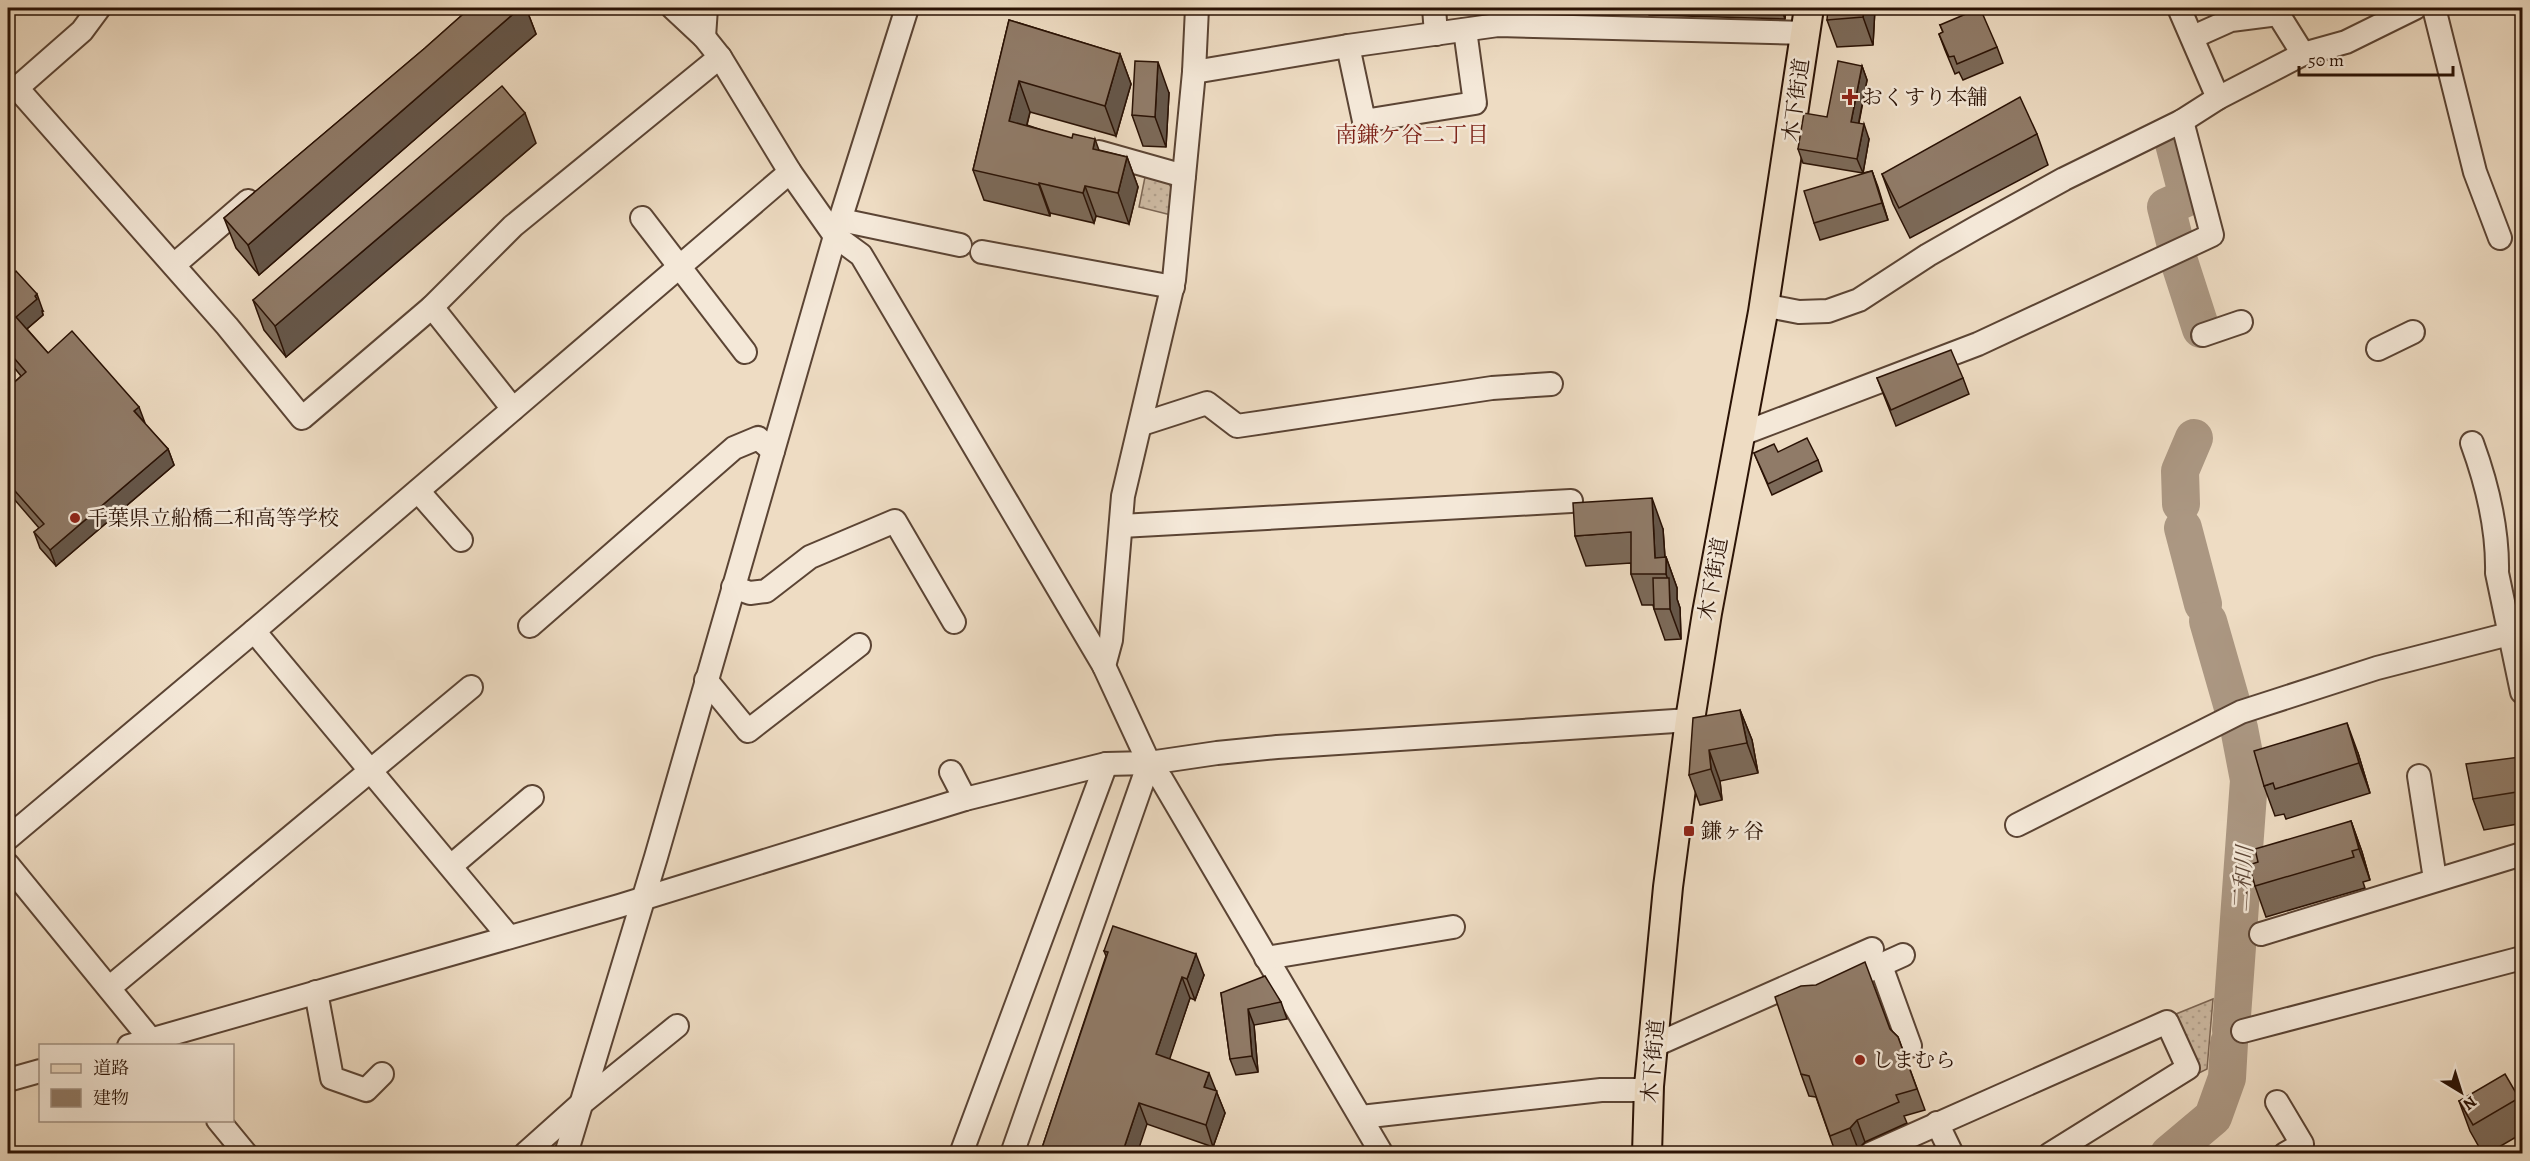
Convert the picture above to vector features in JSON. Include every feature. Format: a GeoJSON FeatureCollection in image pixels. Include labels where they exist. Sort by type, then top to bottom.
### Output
{"type":"FeatureCollection","features":[{"type":"Feature","properties":{"kind":"main road","name":"木下街道"},"geometry":{"type":"LineString","coordinates":[[1647,1154],[1649,1086],[1669,877],[1690,720],[1763,305],[1808,20]]}},
{"type":"Feature","properties":{"kind":"street"},"geometry":{"type":"LineString","coordinates":[[673,8],[704,37],[720,57],[790,172],[861,255],[1104,666],[1149,763],[1162,780],[1382,1154]]}},
{"type":"Feature","properties":{"kind":"street"},"geometry":{"type":"LineString","coordinates":[[704,37],[706,8]]}},
{"type":"Feature","properties":{"kind":"street"},"geometry":{"type":"LineString","coordinates":[[566,1154],[838,228],[907,8]]}},
{"type":"Feature","properties":{"kind":"street"},"geometry":{"type":"LineString","coordinates":[[1104,666],[1111,640],[1123,496],[1173,287],[1194,72],[1197,8]]}},
{"type":"Feature","properties":{"kind":"street"},"geometry":{"type":"LineString","coordinates":[[1434,8],[1436,34]]}},
{"type":"Feature","properties":{"kind":"street"},"geometry":{"type":"LineString","coordinates":[[2179,8],[2198,35],[2216,93]]}},
{"type":"Feature","properties":{"kind":"street"},"geometry":{"type":"LineString","coordinates":[[1763,305],[1799,312],[1828,311],[1859,300],[1928,255],[1977,227],[2064,179],[2172,126],[2216,93],[2303,54],[2346,42],[2415,8]]}},
{"type":"Feature","properties":{"kind":"street"},"geometry":{"type":"LineString","coordinates":[[2434,8],[2475,172],[2500,238]]}},
{"type":"Feature","properties":{"kind":"street"},"geometry":{"type":"LineString","coordinates":[[96,9],[82,31],[12,92],[174,265],[302,418],[432,307],[513,226],[720,57]]}},
{"type":"Feature","properties":{"kind":"street"},"geometry":{"type":"LineString","coordinates":[[2198,35],[2231,20],[2278,11],[2303,54]]}},
{"type":"Feature","properties":{"kind":"street"},"geometry":{"type":"LineString","coordinates":[[1194,72],[1348,46],[1498,25],[1808,20]]}},
{"type":"Feature","properties":{"kind":"street"},"geometry":{"type":"LineString","coordinates":[[1348,46],[1364,121],[1475,103],[1465,30]]}},
{"type":"Feature","properties":{"kind":"street"},"geometry":{"type":"LineString","coordinates":[[1739,435],[1978,344],[2212,235],[2172,126]]}},
{"type":"Feature","properties":{"kind":"street"},"geometry":{"type":"LineString","coordinates":[[1080,147],[1184,176]]}},
{"type":"Feature","properties":{"kind":"street"},"geometry":{"type":"LineString","coordinates":[[8,837],[254,631],[790,172]]}},
{"type":"Feature","properties":{"kind":"street"},"geometry":{"type":"LineString","coordinates":[[174,265],[262,189]]}},
{"type":"Feature","properties":{"kind":"street"},"geometry":{"type":"LineString","coordinates":[[642,218],[745,352]]}},
{"type":"Feature","properties":{"kind":"street"},"geometry":{"type":"LineString","coordinates":[[838,228],[960,245]]}},
{"type":"Feature","properties":{"kind":"street"},"geometry":{"type":"LineString","coordinates":[[982,252],[1173,287]]}},
{"type":"Feature","properties":{"kind":"street"},"geometry":{"type":"LineString","coordinates":[[432,307],[513,409]]}},
{"type":"Feature","properties":{"kind":"street"},"geometry":{"type":"LineString","coordinates":[[2203,335],[2241,322]]}},
{"type":"Feature","properties":{"kind":"street"},"geometry":{"type":"LineString","coordinates":[[2378,349],[2413,332]]}},
{"type":"Feature","properties":{"kind":"street"},"geometry":{"type":"LineString","coordinates":[[1142,424],[1207,403],[1237,426],[1492,388],[1551,384]]}},
{"type":"Feature","properties":{"kind":"street"},"geometry":{"type":"LineString","coordinates":[[530,626],[734,448],[758,438],[773,451]]}},
{"type":"Feature","properties":{"kind":"street"},"geometry":{"type":"LineString","coordinates":[[2472,442],[2489,499],[2498,553],[2497,573],[2523,692]]}},
{"type":"Feature","properties":{"kind":"street"},"geometry":{"type":"LineString","coordinates":[[418,491],[461,540]]}},
{"type":"Feature","properties":{"kind":"street"},"geometry":{"type":"LineString","coordinates":[[1121,526],[1571,501]]}},
{"type":"Feature","properties":{"kind":"street"},"geometry":{"type":"LineString","coordinates":[[733,587],[750,593],[766,591],[810,557],[895,521],[954,622]]}},
{"type":"Feature","properties":{"kind":"street"},"geometry":{"type":"LineString","coordinates":[[254,631],[509,937]]}},
{"type":"Feature","properties":{"kind":"street"},"geometry":{"type":"LineString","coordinates":[[2017,825],[2241,712],[2377,668],[2509,634]]}},
{"type":"Feature","properties":{"kind":"street"},"geometry":{"type":"LineString","coordinates":[[706,680],[748,730],[859,645]]}},
{"type":"Feature","properties":{"kind":"street"},"geometry":{"type":"LineString","coordinates":[[109,988],[471,687]]}},
{"type":"Feature","properties":{"kind":"street"},"geometry":{"type":"LineString","coordinates":[[8,865],[153,1042],[316,992],[643,898],[965,799],[1106,764],[1149,763],[1277,747],[1690,720]]}},
{"type":"Feature","properties":{"kind":"street"},"geometry":{"type":"LineString","coordinates":[[1012,1154],[1149,763]]}},
{"type":"Feature","properties":{"kind":"street"},"geometry":{"type":"LineString","coordinates":[[961,1154],[1106,764]]}},
{"type":"Feature","properties":{"kind":"street"},"geometry":{"type":"LineString","coordinates":[[951,772],[965,799]]}},
{"type":"Feature","properties":{"kind":"street"},"geometry":{"type":"LineString","coordinates":[[2419,776],[2435,879]]}},
{"type":"Feature","properties":{"kind":"street"},"geometry":{"type":"LineString","coordinates":[[451,866],[532,797]]}},
{"type":"Feature","properties":{"kind":"street"},"geometry":{"type":"LineString","coordinates":[[2261,934],[2523,854]]}},
{"type":"Feature","properties":{"kind":"street"},"geometry":{"type":"LineString","coordinates":[[1266,958],[1453,927]]}},
{"type":"Feature","properties":{"kind":"street"},"geometry":{"type":"LineString","coordinates":[[1653,1047],[1773,994],[1818,994],[1876,958],[1903,955]]}},
{"type":"Feature","properties":{"kind":"street"},"geometry":{"type":"LineString","coordinates":[[1876,958],[1910,1046]]}},
{"type":"Feature","properties":{"kind":"street"},"geometry":{"type":"LineString","coordinates":[[2243,1031],[2523,958]]}},
{"type":"Feature","properties":{"kind":"street"},"geometry":{"type":"LineString","coordinates":[[316,992],[332,1078],[366,1090],[382,1074]]}},
{"type":"Feature","properties":{"kind":"street"},"geometry":{"type":"LineString","coordinates":[[1870,1154],[2167,1022],[2188,1068],[2050,1154]]}},
{"type":"Feature","properties":{"kind":"street"},"geometry":{"type":"LineString","coordinates":[[525,1154],[582,1103],[676,1026]]}},
{"type":"Feature","properties":{"kind":"street"},"geometry":{"type":"LineString","coordinates":[[8,1080],[39,1071]]}},
{"type":"Feature","properties":{"kind":"street"},"geometry":{"type":"LineString","coordinates":[[1361,1117],[1601,1090],[1637,1090],[1649,1086]]}},
{"type":"Feature","properties":{"kind":"street"},"geometry":{"type":"LineString","coordinates":[[2277,1102],[2302,1144],[2284,1154]]}},
{"type":"Feature","properties":{"kind":"street"},"geometry":{"type":"LineString","coordinates":[[220,1122],[246,1154]]}},
{"type":"Feature","properties":{"kind":"street"},"geometry":{"type":"LineString","coordinates":[[1937,1123],[1952,1154]]}},
{"type":"Feature","properties":{"kind":"shaded area"},"geometry":{"type":"Polygon","coordinates":[[[1146,172],[1163,178],[1171,186],[1175,216],[1139,207],[1146,172]]]}},
{"type":"Feature","properties":{"kind":"shaded area"},"geometry":{"type":"Polygon","coordinates":[[[2213,999],[2207,1069],[2197,1074],[2177,1028],[2181,1026],[2176,1014],[2213,999]]]}},
{"type":"Feature","properties":{"kind":"building"},"geometry":{"type":"Polygon","coordinates":[[[470,8],[520,8],[248,245],[224,218],[470,8]]]}},
{"type":"Feature","properties":{"kind":"building"},"geometry":{"type":"Polygon","coordinates":[[[1828,8],[1864,8],[1863,17],[1827,20],[1828,8]]]}},
{"type":"Feature","properties":{"kind":"building"},"geometry":{"type":"Polygon","coordinates":[[[1980,8],[1997,47],[1957,64],[1954,56],[1949,57],[1939,34],[1943,32],[1940,25],[1980,8]]]}},
{"type":"Feature","properties":{"kind":"building"},"geometry":{"type":"Polygon","coordinates":[[[1009,20],[1120,54],[1105,106],[1019,81],[1009,121],[1072,138],[1073,134],[1095,139],[1093,149],[1127,157],[1118,193],[1085,186],[1083,193],[973,170],[1009,20]]]}},
{"type":"Feature","properties":{"kind":"building"},"geometry":{"type":"Polygon","coordinates":[[[1135,61],[1158,62],[1155,117],[1132,115],[1135,61]]]}},
{"type":"Feature","properties":{"kind":"building"},"geometry":{"type":"Polygon","coordinates":[[[1838,61],[1862,66],[1851,122],[1864,124],[1857,159],[1798,149],[1804,113],[1827,117],[1838,61]]]}},
{"type":"Feature","properties":{"kind":"building"},"geometry":{"type":"Polygon","coordinates":[[[502,86],[525,113],[275,326],[253,300],[502,86]]]}},
{"type":"Feature","properties":{"kind":"building"},"geometry":{"type":"Polygon","coordinates":[[[2020,97],[2037,134],[1899,208],[1882,174],[2020,97]]]}},
{"type":"Feature","properties":{"kind":"building"},"geometry":{"type":"Polygon","coordinates":[[[1872,171],[1882,203],[1814,223],[1804,191],[1872,171]]]}},
{"type":"Feature","properties":{"kind":"building"},"geometry":{"type":"Polygon","coordinates":[[[11,269],[16,271],[37,294],[35,296],[37,299],[16,317],[48,353],[72,331],[139,407],[134,411],[168,449],[50,550],[34,532],[44,524],[8,483],[8,388],[26,372],[8,351],[8,272],[11,269]]]}},
{"type":"Feature","properties":{"kind":"building"},"geometry":{"type":"Polygon","coordinates":[[[1951,350],[1963,378],[1891,410],[1877,378],[1951,350]]]}},
{"type":"Feature","properties":{"kind":"building"},"geometry":{"type":"Polygon","coordinates":[[[1807,438],[1818,460],[1768,484],[1754,453],[1774,444],[1778,452],[1807,438]]]}},
{"type":"Feature","properties":{"kind":"building"},"geometry":{"type":"Polygon","coordinates":[[[1652,498],[1655,558],[1666,557],[1666,574],[1631,574],[1631,532],[1575,536],[1573,503],[1652,498]]]}},
{"type":"Feature","properties":{"kind":"building"},"geometry":{"type":"Polygon","coordinates":[[[1653,578],[1669,578],[1670,609],[1654,609],[1653,578]]]}},
{"type":"Feature","properties":{"kind":"building"},"geometry":{"type":"Polygon","coordinates":[[[1740,710],[1747,743],[1709,750],[1711,769],[1689,775],[1693,718],[1740,710]]]}},
{"type":"Feature","properties":{"kind":"building"},"geometry":{"type":"Polygon","coordinates":[[[2347,723],[2359,763],[2275,789],[2273,783],[2264,786],[2254,751],[2347,723]]]}},
{"type":"Feature","properties":{"kind":"building"},"geometry":{"type":"Polygon","coordinates":[[[2520,757],[2523,791],[2473,799],[2466,764],[2520,757]]]}},
{"type":"Feature","properties":{"kind":"building"},"geometry":{"type":"Polygon","coordinates":[[[2351,821],[2359,849],[2352,851],[2354,857],[2255,886],[2249,865],[2258,862],[2255,849],[2351,821]]]}},
{"type":"Feature","properties":{"kind":"building"},"geometry":{"type":"Polygon","coordinates":[[[1113,926],[1196,954],[1187,979],[1182,977],[1156,1054],[1209,1073],[1204,1087],[1217,1091],[1206,1125],[1139,1103],[1122,1154],[1035,1154],[1037,1147],[1042,1148],[1108,952],[1104,951],[1113,926]]]}},
{"type":"Feature","properties":{"kind":"building"},"geometry":{"type":"Polygon","coordinates":[[[1865,962],[1890,1029],[1898,1037],[1917,1089],[1896,1095],[1899,1102],[1857,1120],[1850,1128],[1830,1136],[1809,1076],[1801,1074],[1775,997],[1801,986],[1816,985],[1865,962]]]}},
{"type":"Feature","properties":{"kind":"building"},"geometry":{"type":"Polygon","coordinates":[[[1265,976],[1281,1002],[1248,1009],[1252,1056],[1230,1059],[1221,993],[1265,976]]]}},
{"type":"Feature","properties":{"kind":"building"},"geometry":{"type":"Polygon","coordinates":[[[2505,1074],[2519,1098],[2473,1125],[2459,1101],[2505,1074]]]}},
{"type":"Feature","properties":{"kind":"waterway","name":"二和川"},"geometry":{"type":"LineString","coordinates":[[2172,136],[2188,197],[2166,207],[2175,242]]}},
{"type":"Feature","properties":{"kind":"waterway","name":"二和川"},"geometry":{"type":"LineString","coordinates":[[2179,261],[2201,329]]}},
{"type":"Feature","properties":{"kind":"waterway","name":"二和川"},"geometry":{"type":"LineString","coordinates":[[2181,504],[2180,471],[2194,438]]}},
{"type":"Feature","properties":{"kind":"waterway","name":"二和川"},"geometry":{"type":"LineString","coordinates":[[2183,528],[2203,604]]}},
{"type":"Feature","properties":{"kind":"waterway","name":"二和川"},"geometry":{"type":"LineString","coordinates":[[2208,621],[2233,708]]}},
{"type":"Feature","properties":{"kind":"waterway","name":"二和川"},"geometry":{"type":"LineString","coordinates":[[2231,1030],[2249,780],[2239,728]]}},
{"type":"Feature","properties":{"kind":"waterway","name":"二和川"},"geometry":{"type":"LineString","coordinates":[[2169,1154],[2213,1117],[2227,1078],[2229,1043]]}},
{"type":"Feature","properties":{"kind":"place","name":"おくすり本舗"},"geometry":{"type":"Point","coordinates":[1850,97]}},
{"type":"Feature","properties":{"kind":"place","name":"千葉県立船橋二和高等学校"},"geometry":{"type":"Point","coordinates":[75,518]}},
{"type":"Feature","properties":{"kind":"place","name":"鎌ヶ谷"},"geometry":{"type":"Point","coordinates":[1689,831]}},
{"type":"Feature","properties":{"kind":"place","name":"しまむら"},"geometry":{"type":"Point","coordinates":[1860,1060]}},
{"type":"Feature","properties":{"kind":"district","name":"南鎌ケ谷二丁目"},"geometry":{"type":"Point","coordinates":[1412,134]}}]}
